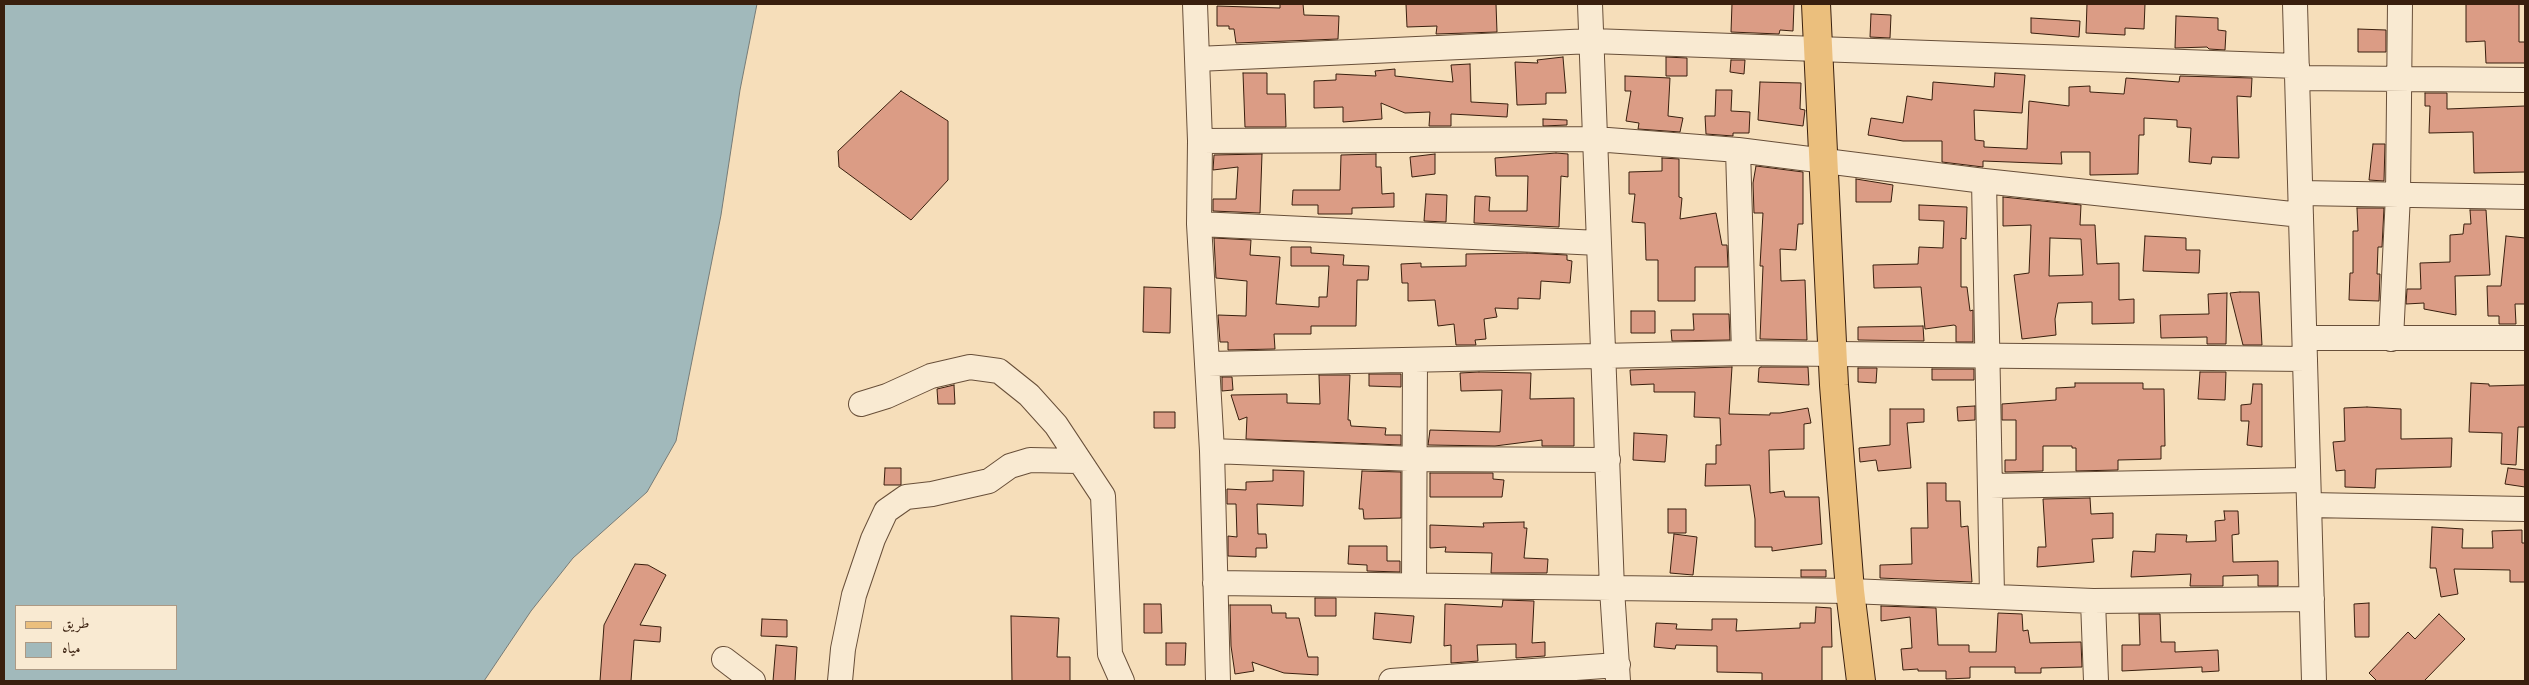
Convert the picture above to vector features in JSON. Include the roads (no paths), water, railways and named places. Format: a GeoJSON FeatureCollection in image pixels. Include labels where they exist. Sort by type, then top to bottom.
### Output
{"type":"FeatureCollection","features":[{"type":"Feature","properties":{"kind":"main road"},"geometry":{"type":"LineString","coordinates":[[1816,4],[1832,354],[1850,591],[1861,681]]}},
{"type":"Feature","properties":{"kind":"street"},"geometry":{"type":"LineString","coordinates":[[1195,4],[1200,141],[1199,224],[1212,450],[1218,681]]}},
{"type":"Feature","properties":{"kind":"street"},"geometry":{"type":"LineString","coordinates":[[1391,681],[1618,673],[1612,589],[1590,4]]}},
{"type":"Feature","properties":{"kind":"street"},"geometry":{"type":"LineString","coordinates":[[2295,4],[2314,681]]}},
{"type":"Feature","properties":{"kind":"street"},"geometry":{"type":"LineString","coordinates":[[2392,339],[2398,195],[2400,4]]}},
{"type":"Feature","properties":{"kind":"street"},"geometry":{"type":"LineString","coordinates":[[1198,59],[1592,41],[1817,49],[2297,72],[2399,80],[2525,80]]}},
{"type":"Feature","properties":{"kind":"street"},"geometry":{"type":"LineString","coordinates":[[1200,141],[1595,140],[1738,150],[1984,181],[2301,204],[2398,195],[2525,197]]}},
{"type":"Feature","properties":{"kind":"street"},"geometry":{"type":"LineString","coordinates":[[1738,150],[1744,353]]}},
{"type":"Feature","properties":{"kind":"street"},"geometry":{"type":"LineString","coordinates":[[1984,181],[1992,595]]}},
{"type":"Feature","properties":{"kind":"street"},"geometry":{"type":"LineString","coordinates":[[1199,224],[1599,243]]}},
{"type":"Feature","properties":{"kind":"street"},"geometry":{"type":"LineString","coordinates":[[1208,364],[1603,354],[1988,355],[2305,348],[2392,339],[2525,338]]}},
{"type":"Feature","properties":{"kind":"street"},"geometry":{"type":"LineString","coordinates":[[1414,584],[1415,360]]}},
{"type":"Feature","properties":{"kind":"street"},"geometry":{"type":"LineString","coordinates":[[861,404],[887,396],[931,376],[970,367],[999,371],[1029,395],[1056,425],[1078,461],[1104,496],[1110,654],[1122,681]]}},
{"type":"Feature","properties":{"kind":"street"},"geometry":{"type":"LineString","coordinates":[[1212,450],[1415,459],[1608,460]]}},
{"type":"Feature","properties":{"kind":"street"},"geometry":{"type":"LineString","coordinates":[[840,681],[843,649],[854,595],[873,539],[886,510],[906,497],[932,494],[989,481],[1010,466],[1030,460],[1078,461]]}},
{"type":"Feature","properties":{"kind":"street"},"geometry":{"type":"LineString","coordinates":[[1990,486],[2308,480]]}},
{"type":"Feature","properties":{"kind":"street"},"geometry":{"type":"LineString","coordinates":[[2309,506],[2525,509]]}},
{"type":"Feature","properties":{"kind":"street"},"geometry":{"type":"LineString","coordinates":[[1215,582],[1850,591],[1992,595],[2093,601],[2312,599]]}},
{"type":"Feature","properties":{"kind":"street"},"geometry":{"type":"LineString","coordinates":[[2093,601],[2096,681]]}},
{"type":"Feature","properties":{"kind":"street"},"geometry":{"type":"LineString","coordinates":[[724,659],[753,681]]}},
{"type":"Feature","properties":{"kind":"water"},"geometry":{"type":"Polygon","coordinates":[[[4,4],[757,4],[740,90],[721,215],[676,441],[647,492],[573,558],[531,611],[484,681],[4,681],[4,4]]]}}]}
